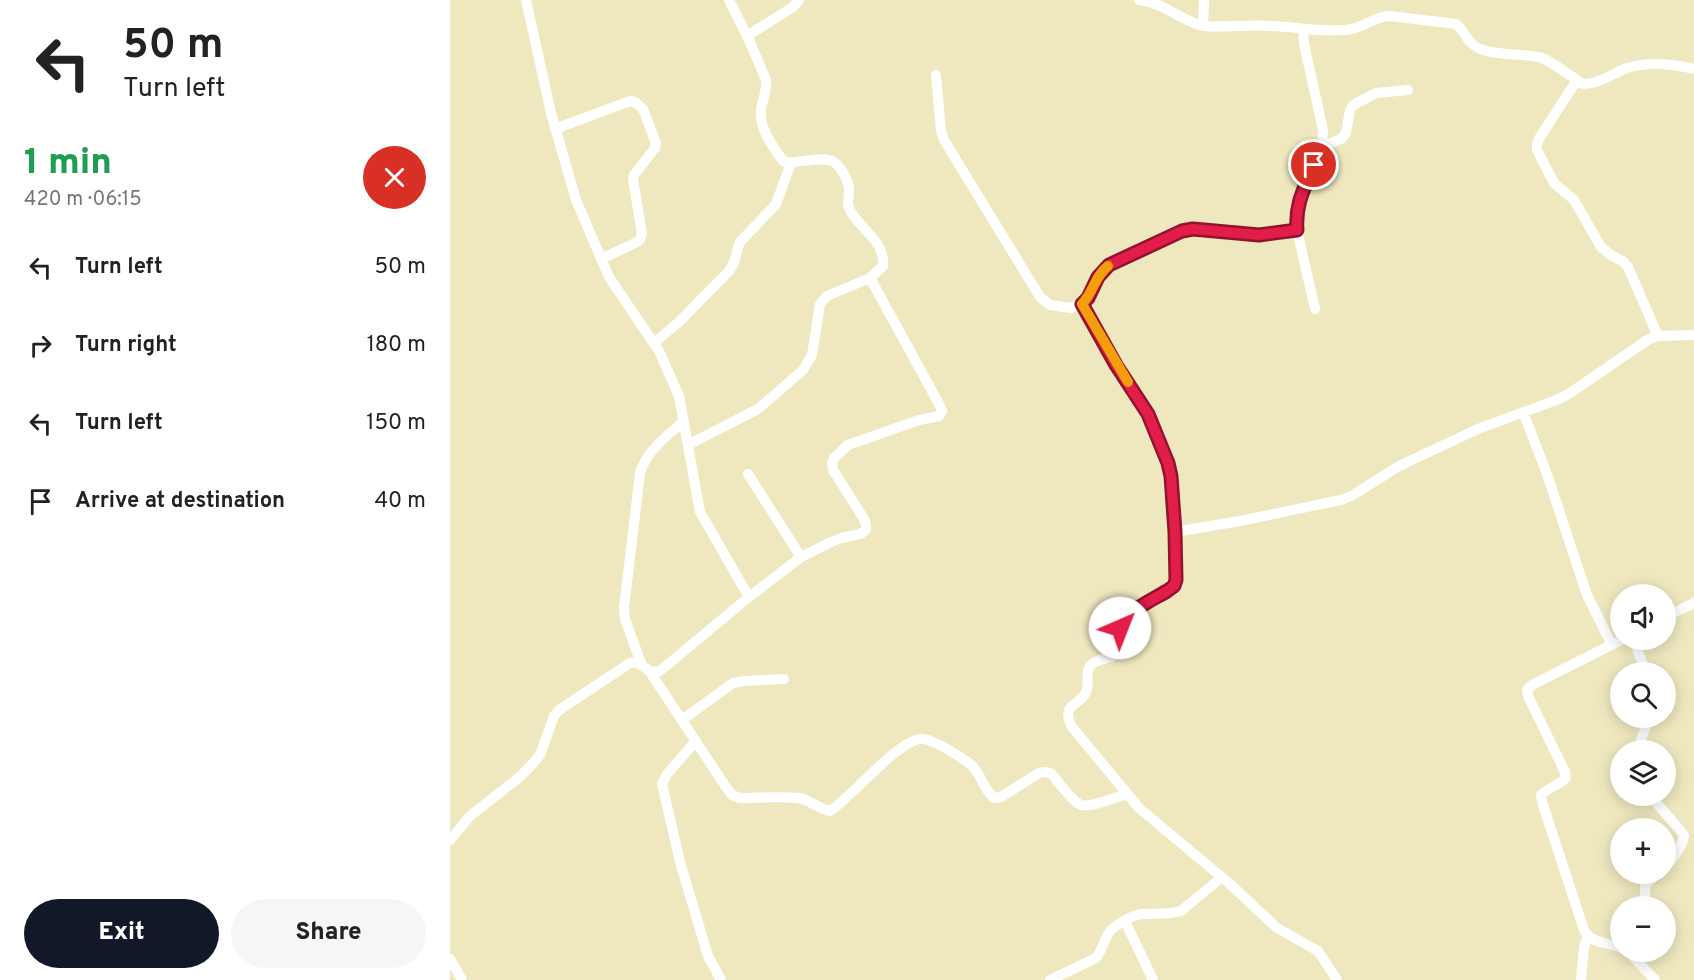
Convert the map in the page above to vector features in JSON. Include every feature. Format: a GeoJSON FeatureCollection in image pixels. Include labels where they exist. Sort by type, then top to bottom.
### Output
{"type":"FeatureCollection","features":[{"type":"Feature","properties":{"kind":"street"},"geometry":{"type":"LineString","coordinates":[[526,0],[555,129],[576,200],[615,288],[659,351],[679,396],[700,512],[749,597]]}},
{"type":"Feature","properties":{"kind":"street"},"geometry":{"type":"LineString","coordinates":[[688,445],[748,416],[803,370],[812,355],[820,304],[826,296],[870,278],[884,266],[884,258],[874,238],[851,213],[847,204],[848,183],[834,162],[826,159],[791,163],[784,162],[780,157],[763,125],[761,110],[767,86],[766,80],[729,0]]}},
{"type":"Feature","properties":{"kind":"street"},"geometry":{"type":"LineString","coordinates":[[747,36],[793,7],[799,0]]}},
{"type":"Feature","properties":{"kind":"street"},"geometry":{"type":"LineString","coordinates":[[1139,0],[1160,5],[1203,27],[1271,26],[1326,31],[1351,30],[1383,16],[1456,24],[1468,40],[1481,50],[1543,58],[1583,84],[1589,84],[1633,66],[1672,64],[1694,69]]}},
{"type":"Feature","properties":{"kind":"street"},"geometry":{"type":"LineString","coordinates":[[1203,27],[1204,0]]}},
{"type":"Feature","properties":{"kind":"street"},"geometry":{"type":"LineString","coordinates":[[1303,29],[1304,44],[1323,130],[1322,147],[1299,202],[1296,215],[1297,230],[1315,309]]}},
{"type":"Feature","properties":{"kind":"street"},"geometry":{"type":"LineString","coordinates":[[936,75],[941,131],[944,140],[1040,297],[1050,304],[1071,308],[1082,304],[1088,298],[1098,277],[1109,265],[1182,231],[1193,229],[1259,235],[1297,230]]}},
{"type":"Feature","properties":{"kind":"street"},"geometry":{"type":"LineString","coordinates":[[1577,80],[1540,137],[1537,150],[1554,183],[1574,200],[1601,247],[1628,267],[1658,336]]}},
{"type":"Feature","properties":{"kind":"street"},"geometry":{"type":"LineString","coordinates":[[1322,147],[1341,139],[1346,133],[1353,105],[1376,93],[1408,90]]}},
{"type":"Feature","properties":{"kind":"street"},"geometry":{"type":"LineString","coordinates":[[555,129],[630,101],[643,109],[656,139],[655,148],[633,179],[642,234],[640,240],[601,259]]}},
{"type":"Feature","properties":{"kind":"street"},"geometry":{"type":"LineString","coordinates":[[654,343],[679,322],[730,270],[735,262],[740,242],[776,204],[791,163]]}},
{"type":"Feature","properties":{"kind":"street"},"geometry":{"type":"LineString","coordinates":[[650,672],[660,670],[749,597],[801,558],[829,543],[866,530],[864,519],[833,470],[834,458],[842,449],[858,441],[919,420],[939,416],[942,411],[870,278]]}},
{"type":"Feature","properties":{"kind":"street"},"geometry":{"type":"LineString","coordinates":[[1082,304],[1116,365],[1153,424],[1171,476],[1176,580],[1174,586],[1126,616],[1121,623],[1122,648],[1114,656],[1096,661],[1089,667],[1088,689],[1083,697],[1069,709],[1067,717],[1072,727],[1144,813],[1222,877],[1277,928],[1318,951],[1337,980]]}},
{"type":"Feature","properties":{"kind":"street"},"geometry":{"type":"LineString","coordinates":[[1175,532],[1341,500],[1411,460],[1478,429],[1570,393],[1649,339],[1658,336],[1694,334]]}},
{"type":"Feature","properties":{"kind":"street"},"geometry":{"type":"LineString","coordinates":[[1523,412],[1547,474],[1587,595],[1610,641]]}},
{"type":"Feature","properties":{"kind":"street"},"geometry":{"type":"LineString","coordinates":[[684,421],[651,451],[640,473],[624,608],[641,663],[650,672],[732,795],[740,798],[798,798],[830,811],[886,760],[920,739],[927,739],[968,763],[974,768],[989,794],[994,798],[1001,797],[1039,773],[1046,772],[1052,774],[1074,800],[1081,804],[1089,805],[1127,794]]}},
{"type":"Feature","properties":{"kind":"street"},"geometry":{"type":"LineString","coordinates":[[748,474],[801,558]]}},
{"type":"Feature","properties":{"kind":"street"},"geometry":{"type":"LineString","coordinates":[[1676,612],[1694,603]]}},
{"type":"Feature","properties":{"kind":"street"},"geometry":{"type":"LineString","coordinates":[[1610,646],[1532,685],[1527,690],[1566,778],[1541,795],[1542,802],[1584,930],[1594,940],[1610,944]]}},
{"type":"Feature","properties":{"kind":"street"},"geometry":{"type":"LineString","coordinates":[[450,840],[470,816],[535,761],[540,755],[554,716],[559,710],[630,663],[636,661],[641,663]]}},
{"type":"Feature","properties":{"kind":"street"},"geometry":{"type":"LineString","coordinates":[[682,720],[733,683],[784,679]]}},
{"type":"Feature","properties":{"kind":"street"},"geometry":{"type":"LineString","coordinates":[[696,741],[667,774],[662,784],[680,862],[708,956],[721,980]]}},
{"type":"Feature","properties":{"kind":"street"},"geometry":{"type":"LineString","coordinates":[[1659,806],[1669,818]]}},
{"type":"Feature","properties":{"kind":"street"},"geometry":{"type":"LineString","coordinates":[[1676,826],[1684,835],[1676,853]]}},
{"type":"Feature","properties":{"kind":"street"},"geometry":{"type":"LineString","coordinates":[[1050,980],[1096,958],[1101,953],[1110,931],[1125,921],[1137,915],[1173,914],[1222,877]]}},
{"type":"Feature","properties":{"kind":"street"},"geometry":{"type":"LineString","coordinates":[[1125,921],[1152,980]]}},
{"type":"Feature","properties":{"kind":"street"},"geometry":{"type":"LineString","coordinates":[[1581,980],[1584,947],[1588,936]]}},
{"type":"Feature","properties":{"kind":"street"},"geometry":{"type":"LineString","coordinates":[[450,959],[462,980]]}},
{"type":"Feature","properties":{"kind":"street"},"geometry":{"type":"LineString","coordinates":[[1638,962],[1655,980]]}},
{"type":"Feature","properties":{"kind":"slow traffic"},"geometry":{"type":"LineString","coordinates":[[1108,266],[1098,277],[1088,298],[1082,304],[1128,382]]}},
{"type":"Feature","properties":{"kind":"route"},"geometry":{"type":"LineString","coordinates":[[1120,628],[1126,616],[1174,586],[1176,580],[1175,532],[1171,476],[1148,414],[1116,365],[1082,304],[1088,298],[1098,277],[1109,265],[1182,231],[1193,229],[1259,235],[1297,230],[1296,215],[1299,202],[1314,165]]}}]}
